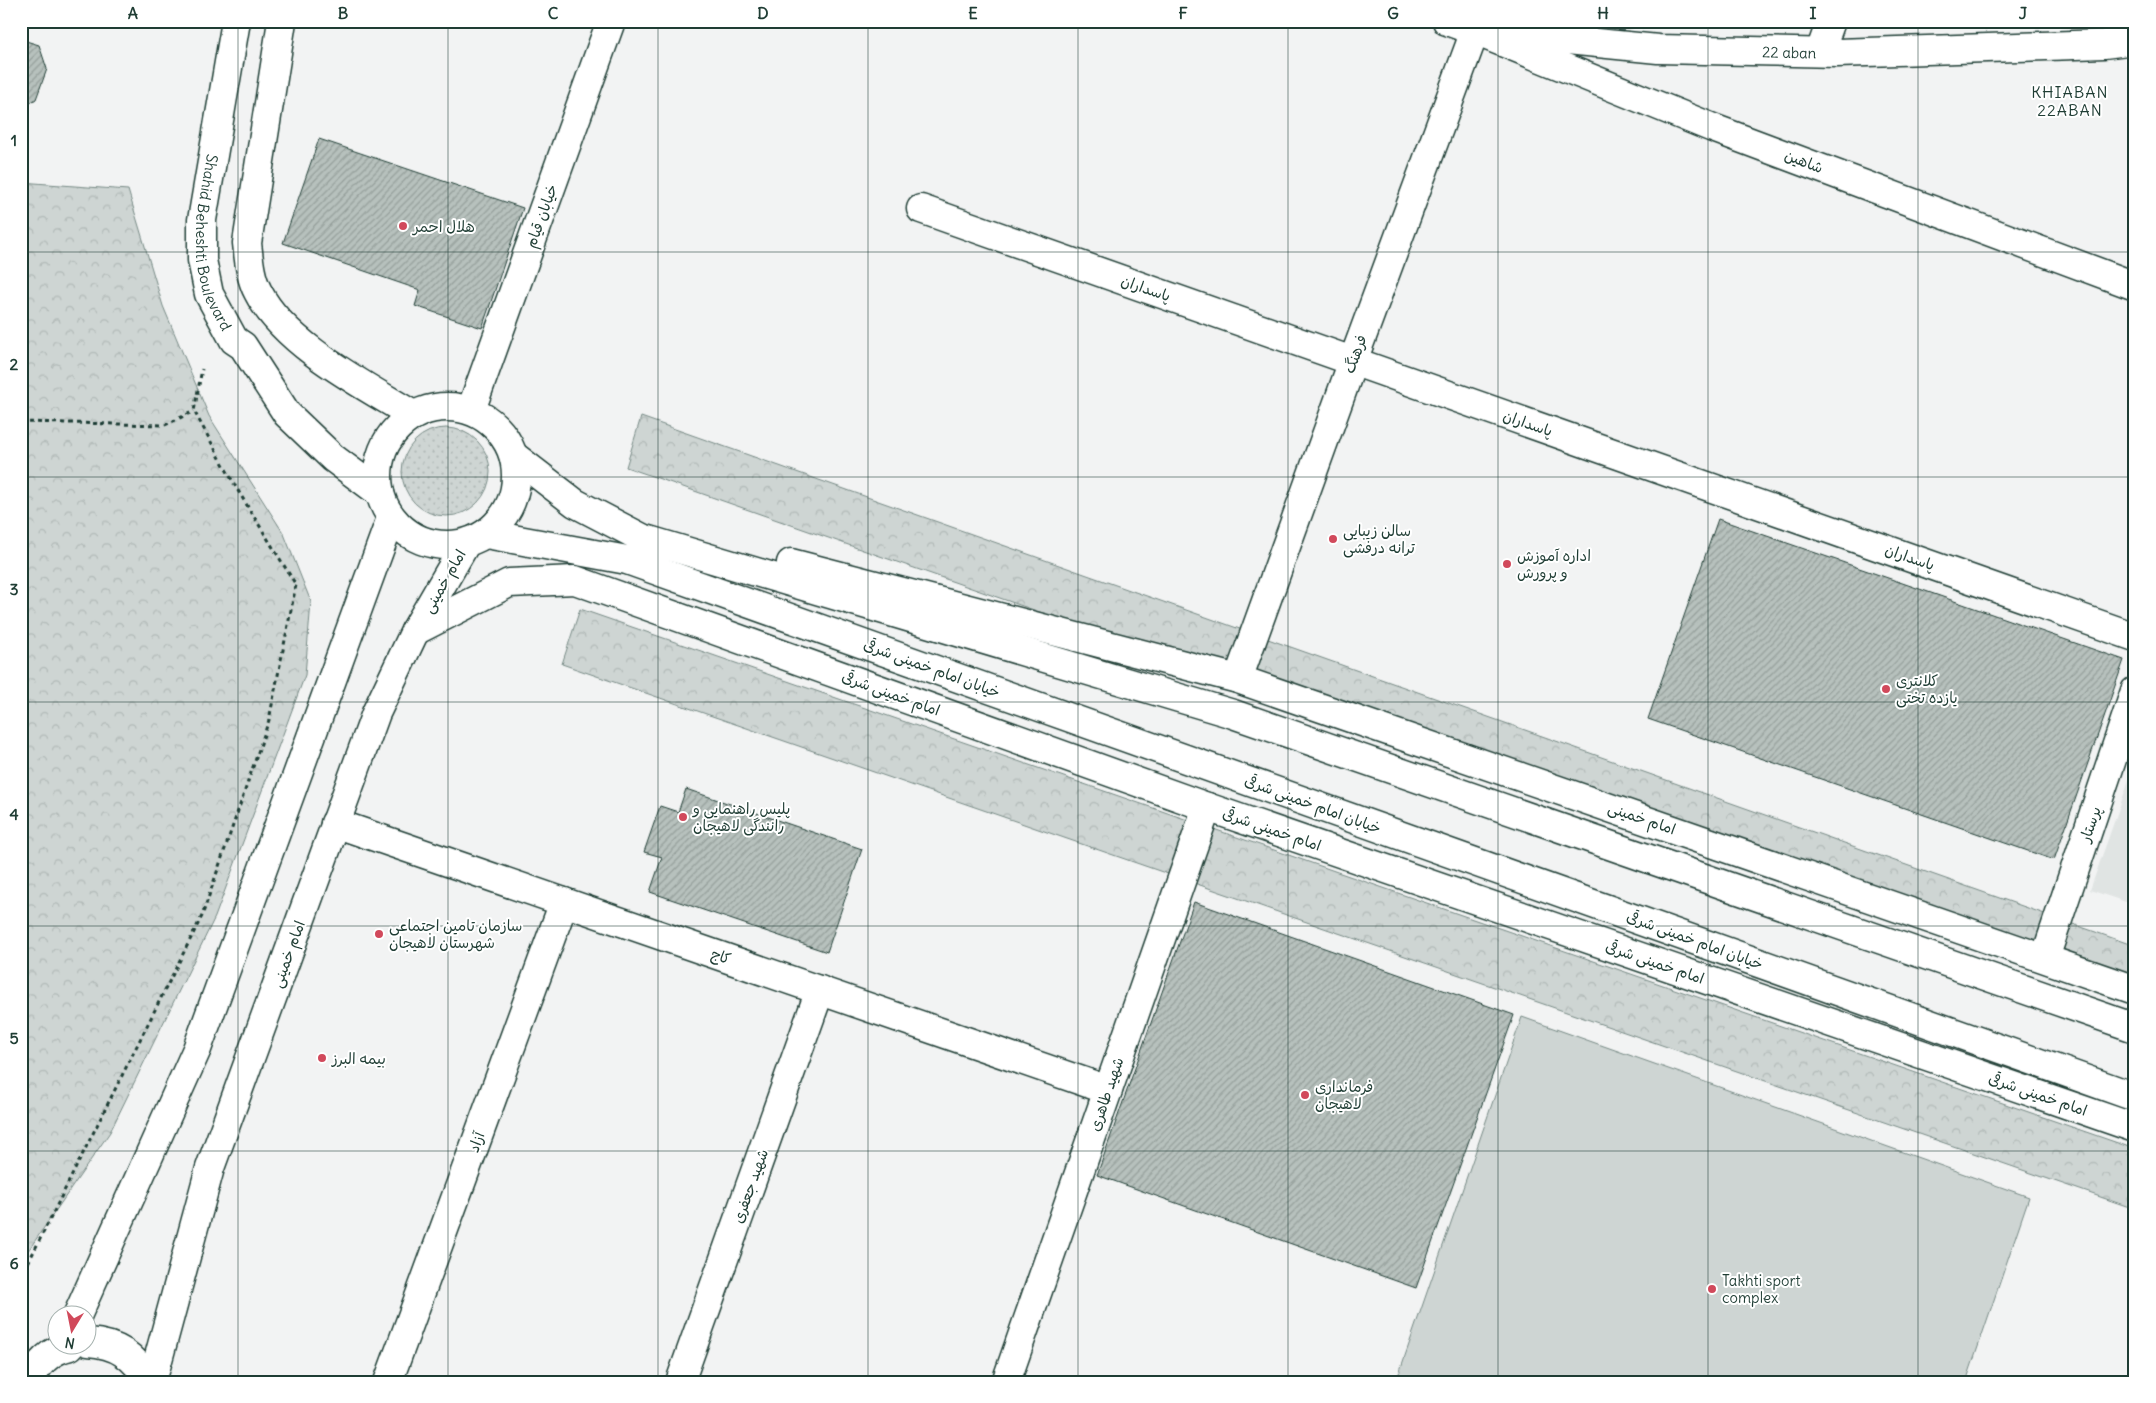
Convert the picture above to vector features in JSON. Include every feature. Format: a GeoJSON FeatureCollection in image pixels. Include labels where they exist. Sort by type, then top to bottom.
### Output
{"type":"FeatureCollection","features":[{"type":"Feature","properties":{"kind":"main road","name":"Shahid Beheshti Boulevard"},"geometry":{"type":"LineString","coordinates":[[236,21],[202,220],[202,260],[209,294],[234,340],[243,346],[288,414],[333,458],[380,493]]}},
{"type":"Feature","properties":{"kind":"main road","name":"Shahid Beheshti Boulevard"},"geometry":{"type":"LineString","coordinates":[[282,21],[249,226],[247,244],[250,269],[258,292],[278,321],[311,350],[413,415]]}},
{"type":"Feature","properties":{"kind":"main road","name":"خیابان قیام"},"geometry":{"type":"LineString","coordinates":[[471,410],[611,21]]}},
{"type":"Feature","properties":{"kind":"main road","name":"22 aban"},"geometry":{"type":"LineString","coordinates":[[1447,21],[1658,49],[1820,52],[2104,44],[2135,40]]}},
{"type":"Feature","properties":{"kind":"main road"},"geometry":{"type":"LineString","coordinates":[[1820,52],[1831,21]]}},
{"type":"Feature","properties":{"kind":"main road","name":"شاهین"},"geometry":{"type":"LineString","coordinates":[[1478,26],[1713,128],[2135,286]]}},
{"type":"Feature","properties":{"kind":"main road","name":"فرهنگ"},"geometry":{"type":"LineString","coordinates":[[1238,679],[1353,361],[1478,26]]}},
{"type":"Feature","properties":{"kind":"main road","name":"پاسداران"},"geometry":{"type":"LineString","coordinates":[[920,209],[2135,637]]}},
{"type":"Feature","properties":{"kind":"main road"},"geometry":{"type":"LineString","coordinates":[[445,407],[471,410],[490,421],[505,437],[514,456],[517,478],[513,500],[502,519],[476,538],[438,545],[412,536],[392,518],[380,493],[378,478],[379,462],[383,448],[391,434],[413,415],[432,408],[445,407]]}},
{"type":"Feature","properties":{"kind":"main road"},"geometry":{"type":"LineString","coordinates":[[514,456],[575,503],[642,538],[1233,714],[2135,1028]]}},
{"type":"Feature","properties":{"kind":"main road"},"geometry":{"type":"LineString","coordinates":[[575,503],[697,539],[1238,679]]}},
{"type":"Feature","properties":{"kind":"main road"},"geometry":{"type":"LineString","coordinates":[[81,1306],[197,1049],[392,518]]}},
{"type":"Feature","properties":{"kind":"main road","name":"امام خمینی"},"geometry":{"type":"LineString","coordinates":[[151,1382],[210,1168],[376,713],[415,631],[476,538]]}},
{"type":"Feature","properties":{"kind":"main road","name":"خیابان امام خمینی شرقی"},"geometry":{"type":"LineString","coordinates":[[476,538],[627,560],[2135,1097]]}},
{"type":"Feature","properties":{"kind":"main road","name":"امام خمینی شرقی"},"geometry":{"type":"LineString","coordinates":[[415,631],[509,583],[575,580],[1207,807],[2135,1128]]}},
{"type":"Feature","properties":{"kind":"main road","name":"امام خمینی"},"geometry":{"type":"LineString","coordinates":[[1238,679],[2045,958]]}},
{"type":"Feature","properties":{"kind":"main road","name":"پرستار"},"geometry":{"type":"LineString","coordinates":[[2045,958],[2135,690]]}},
{"type":"Feature","properties":{"kind":"main road","name":"شهید طاهری"},"geometry":{"type":"LineString","coordinates":[[1006,1382],[1207,807]]}},
{"type":"Feature","properties":{"kind":"main road","name":"کاج"},"geometry":{"type":"LineString","coordinates":[[335,823],[1108,1090]]}},
{"type":"Feature","properties":{"kind":"main road","name":"آزاد"},"geometry":{"type":"LineString","coordinates":[[388,1382],[564,902]]}},
{"type":"Feature","properties":{"kind":"main road"},"geometry":{"type":"LineString","coordinates":[[2045,958],[2135,990]]}},
{"type":"Feature","properties":{"kind":"main road","name":"شهید جعفری"},"geometry":{"type":"LineString","coordinates":[[680,1382],[820,990]]}},
{"type":"Feature","properties":{"kind":"main road"},"geometry":{"type":"LineString","coordinates":[[98,1343],[105,1343],[124,1352],[140,1366],[151,1382]]}},
{"type":"Feature","properties":{"kind":"main road"},"geometry":{"type":"LineString","coordinates":[[29,1382],[34,1371],[49,1356]]}},
{"type":"Feature","properties":{"kind":"path"},"geometry":{"type":"LineString","coordinates":[[21,1277],[202,916],[269,720],[296,586],[237,489],[194,411],[202,369]]}},
{"type":"Feature","properties":{"kind":"path"},"geometry":{"type":"LineString","coordinates":[[21,422],[165,425],[194,411]]}},
{"type":"Feature","properties":{"kind":"shaded area"},"geometry":{"type":"Polygon","coordinates":[[[2135,763],[2135,905],[2090,890],[2135,763]]]}},
{"type":"Feature","properties":{"kind":"green space"},"geometry":{"type":"Polygon","coordinates":[[[21,182],[128,190],[163,306],[209,416],[284,534],[311,602],[305,675],[215,917],[110,1132],[21,1261],[21,182]]]}},
{"type":"Feature","properties":{"kind":"green space"},"geometry":{"type":"Polygon","coordinates":[[[641,417],[2135,946],[2135,996],[626,467],[641,417]]]}},
{"type":"Feature","properties":{"kind":"green space"},"geometry":{"type":"Polygon","coordinates":[[[446,428],[463,432],[477,441],[486,455],[490,472],[486,489],[477,503],[463,512],[446,516],[429,512],[415,503],[406,489],[402,472],[406,455],[415,441],[429,432],[446,428]]]}},
{"type":"Feature","properties":{"kind":"green space"},"geometry":{"type":"Polygon","coordinates":[[[580,609],[2135,1149],[2135,1209],[562,664],[580,609]]]}},
{"type":"Feature","properties":{"kind":"green space","name":"Takhti sport complex"},"geometry":{"type":"Polygon","coordinates":[[[1522,1017],[2029,1197],[1966,1382],[1396,1382],[1522,1017]]]}},
{"type":"Feature","properties":{"kind":"building"},"geometry":{"type":"Polygon","coordinates":[[[21,21],[25,21],[26,41],[39,45],[47,69],[36,99],[21,109],[21,21]]]}},
{"type":"Feature","properties":{"kind":"building","name":"هلال احمر"},"geometry":{"type":"Polygon","coordinates":[[[319,139],[523,208],[482,328],[415,306],[420,290],[283,243],[319,139]]]}},
{"type":"Feature","properties":{"kind":"building","name":"کلانتری یازده تختی"},"geometry":{"type":"Polygon","coordinates":[[[1718,519],[2124,660],[2054,860],[1648,719],[1718,519]]]}},
{"type":"Feature","properties":{"kind":"building"},"geometry":{"type":"Polygon","coordinates":[[[686,789],[862,849],[827,952],[650,892],[662,857],[644,852],[660,806],[678,812],[686,789]]]}},
{"type":"Feature","properties":{"kind":"building","name":"فرمانداری لاهیجان"},"geometry":{"type":"Polygon","coordinates":[[[1194,902],[1514,1015],[1416,1288],[1097,1175],[1194,902]]]}},
{"type":"Feature","properties":{"kind":"place","name":"هلال احمر"},"geometry":{"type":"Point","coordinates":[403,226]}},
{"type":"Feature","properties":{"kind":"place","name":"سالن زیبایی ترانه درفشی"},"geometry":{"type":"Point","coordinates":[1333,539]}},
{"type":"Feature","properties":{"kind":"place","name":"اداره آموزش و پرورش"},"geometry":{"type":"Point","coordinates":[1507,564]}},
{"type":"Feature","properties":{"kind":"place","name":"کلانتری یازده تختی"},"geometry":{"type":"Point","coordinates":[1886,689]}},
{"type":"Feature","properties":{"kind":"place","name":"پلیس راهنمایی و رانندگی لاهیجان"},"geometry":{"type":"Point","coordinates":[683,817]}},
{"type":"Feature","properties":{"kind":"place","name":"سازمان تامین اجتماعی شهرستان لاهیجان"},"geometry":{"type":"Point","coordinates":[379,934]}},
{"type":"Feature","properties":{"kind":"place","name":"بیمه البرز"},"geometry":{"type":"Point","coordinates":[322,1058]}},
{"type":"Feature","properties":{"kind":"place","name":"فرمانداری لاهیجان"},"geometry":{"type":"Point","coordinates":[1305,1095]}},
{"type":"Feature","properties":{"kind":"place","name":"Takhti sport complex"},"geometry":{"type":"Point","coordinates":[1712,1289]}},
{"type":"Feature","properties":{"kind":"district","name":"KHIABAN 22ABAN"},"geometry":{"type":"Point","coordinates":[2070,101]}}]}
